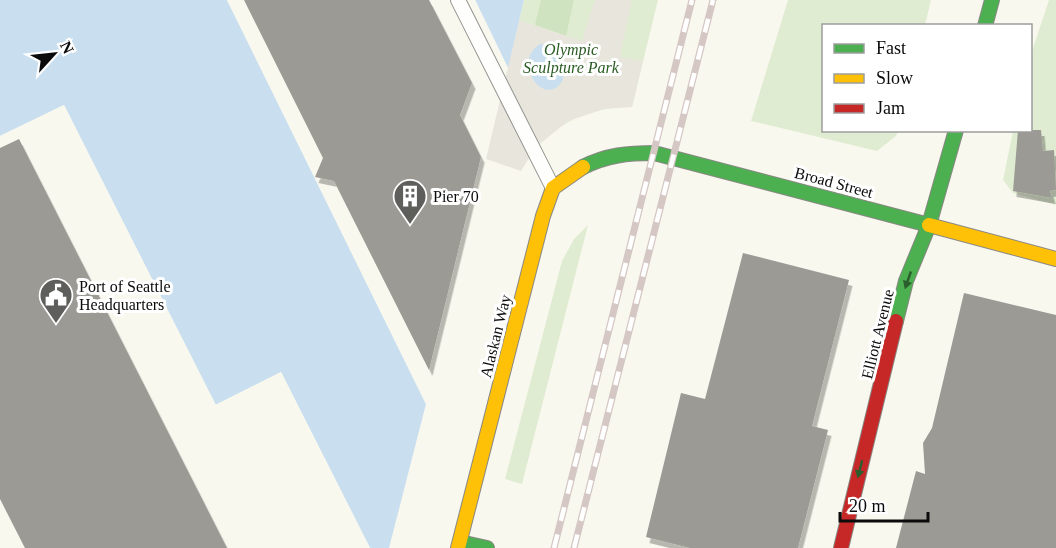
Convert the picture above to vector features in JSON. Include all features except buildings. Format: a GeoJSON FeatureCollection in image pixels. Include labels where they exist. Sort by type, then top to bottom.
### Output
{"type":"FeatureCollection","features":[{"type":"Feature","properties":{"kind":"main road"},"geometry":{"type":"LineString","coordinates":[[986,24],[992,0]]}},
{"type":"Feature","properties":{"kind":"main road","name":"Elliott Avenue"},"geometry":{"type":"LineString","coordinates":[[841,548],[906,281],[930,225],[955,132]]}},
{"type":"Feature","properties":{"kind":"main road","name":"Broad Street"},"geometry":{"type":"LineString","coordinates":[[553,188],[576,170],[601,158],[628,153],[654,153],[1056,259]]}},
{"type":"Feature","properties":{"kind":"main road","name":"Alaskan Way"},"geometry":{"type":"LineString","coordinates":[[459,545],[543,216],[553,188]]}},
{"type":"Feature","properties":{"kind":"main road"},"geometry":{"type":"LineString","coordinates":[[459,545],[487,548]]}},
{"type":"Feature","properties":{"kind":"lane"},"geometry":{"type":"LineString","coordinates":[[458,0],[553,188]]}},
{"type":"Feature","properties":{"kind":"green space","name":"Olympic Sculpture Park"},"geometry":{"type":"Polygon","coordinates":[[[524,0],[658,0],[632,107],[595,111],[584,115],[563,125],[543,140],[508,68],[524,0]]]}},
{"type":"Feature","properties":{"kind":"green space"},"geometry":{"type":"Polygon","coordinates":[[[541,0],[574,0],[566,36],[535,25],[541,0]]]}},
{"type":"Feature","properties":{"kind":"green space"},"geometry":{"type":"Polygon","coordinates":[[[788,0],[931,0],[925,24],[822,24],[822,132],[898,132],[896,136],[877,151],[751,121],[788,0]]]}},
{"type":"Feature","properties":{"kind":"green space"},"geometry":{"type":"Polygon","coordinates":[[[1049,0],[1056,0],[1056,205],[1013,193],[1003,180],[1013,132],[1032,132],[1032,51],[1049,0]]]}},
{"type":"Feature","properties":{"kind":"green space"},"geometry":{"type":"Polygon","coordinates":[[[588,225],[522,484],[505,479],[562,261],[574,239],[588,225]]]}},
{"type":"Feature","properties":{"kind":"shaded area","name":"Olympic Sculpture Park"},"geometry":{"type":"Polygon","coordinates":[[[595,0],[632,0],[620,57],[643,61],[632,107],[604,109],[568,121],[536,147],[521,171],[486,159],[519,20],[582,41],[595,0]]]}},
{"type":"Feature","properties":{"kind":"water"},"geometry":{"type":"Polygon","coordinates":[[[0,0],[227,0],[426,404],[389,548],[370,548],[281,372],[216,405],[64,105],[0,136],[0,0]]]}},
{"type":"Feature","properties":{"kind":"water"},"geometry":{"type":"Polygon","coordinates":[[[475,0],[524,0],[508,68],[475,0]]]}},
{"type":"Feature","properties":{"kind":"water"},"geometry":{"type":"Polygon","coordinates":[[[540,44],[553,50],[562,63],[563,79],[560,85],[553,89],[547,90],[540,87],[531,75],[529,58],[540,44]]]}},
{"type":"Feature","properties":{"kind":"pier"},"geometry":{"type":"Polygon","coordinates":[[[227,0],[230,0],[427,399],[426,404],[227,0]]]}},
{"type":"Feature","properties":{"kind":"pier"},"geometry":{"type":"Polygon","coordinates":[[[472,0],[475,0],[508,71],[472,0]]]}},
{"type":"Feature","properties":{"kind":"pier"},"geometry":{"type":"Polygon","coordinates":[[[64,105],[215,405],[281,372],[370,548],[367,548],[280,376],[217,408],[213,407],[62,109],[0,139],[0,136],[64,105]]]}},
{"type":"Feature","properties":{"kind":"railway"},"geometry":{"type":"LineString","coordinates":[[554,548],[692,0]]}},
{"type":"Feature","properties":{"kind":"railway"},"geometry":{"type":"LineString","coordinates":[[574,548],[713,0]]}},
{"type":"Feature","properties":{"kind":"traffic: fast"},"geometry":{"type":"LineString","coordinates":[[986,24],[992,0]]}},
{"type":"Feature","properties":{"kind":"traffic: fast"},"geometry":{"type":"LineString","coordinates":[[896,321],[906,281],[929,225],[955,132]]}},
{"type":"Feature","properties":{"kind":"traffic: fast"},"geometry":{"type":"LineString","coordinates":[[583,167],[618,156],[654,153],[929,225]]}},
{"type":"Feature","properties":{"kind":"traffic: fast"},"geometry":{"type":"LineString","coordinates":[[460,542],[487,548]]}},
{"type":"Feature","properties":{"kind":"traffic: slow"},"geometry":{"type":"LineString","coordinates":[[458,548],[543,216],[553,188],[583,167]]}},
{"type":"Feature","properties":{"kind":"traffic: slow"},"geometry":{"type":"LineString","coordinates":[[929,225],[1056,259]]}},
{"type":"Feature","properties":{"kind":"traffic: jam"},"geometry":{"type":"LineString","coordinates":[[841,548],[896,321]]}},
{"type":"Feature","properties":{"kind":"place","name":"Pier 70"},"geometry":{"type":"Point","coordinates":[410,225]}},
{"type":"Feature","properties":{"kind":"place","name":"Port of Seattle Headquarters"},"geometry":{"type":"Point","coordinates":[56,324]}}]}
